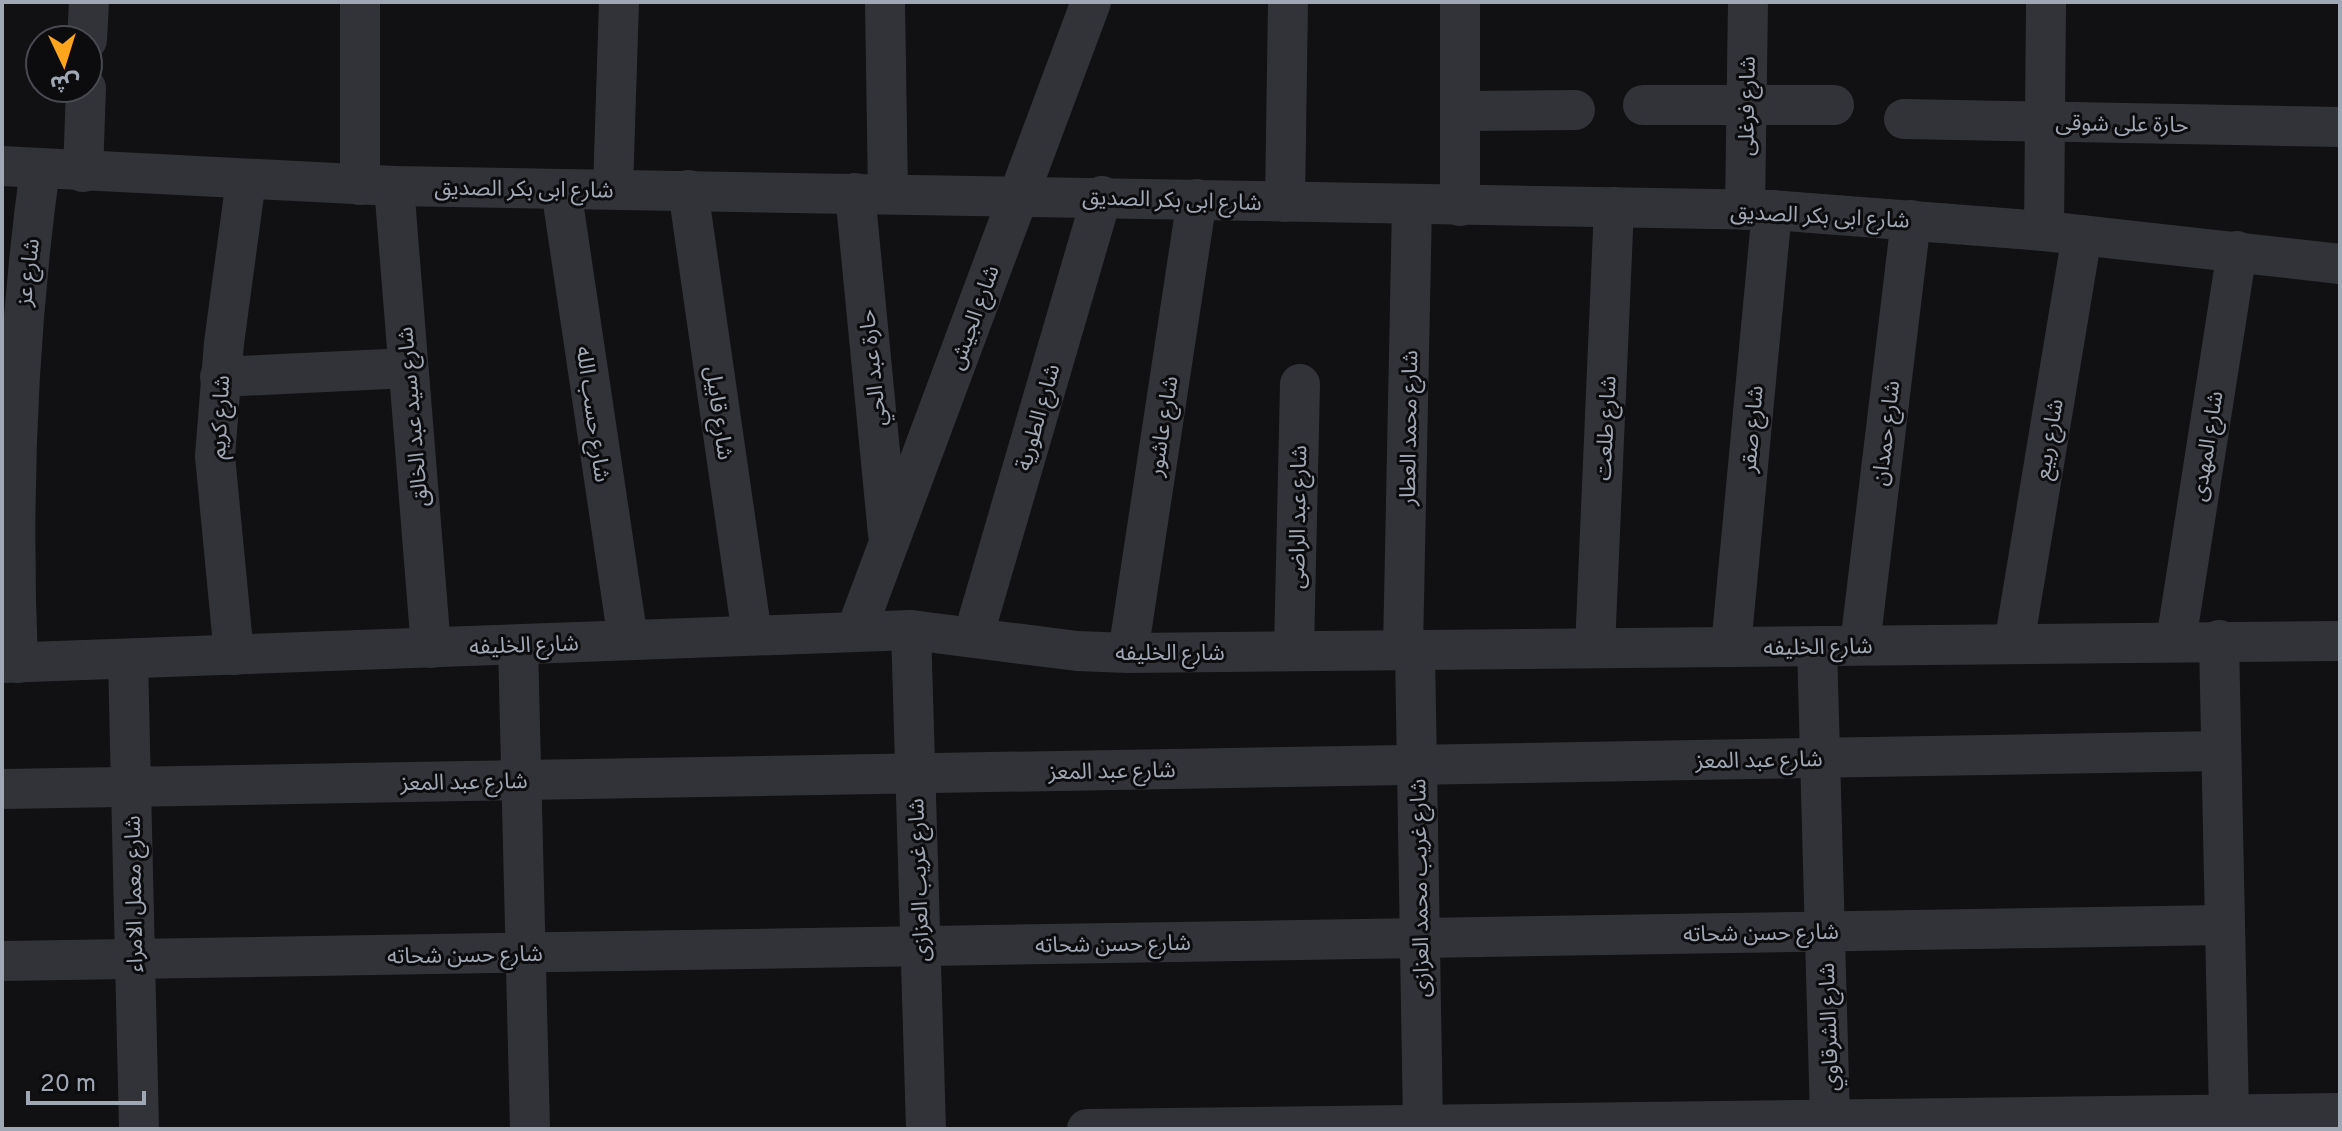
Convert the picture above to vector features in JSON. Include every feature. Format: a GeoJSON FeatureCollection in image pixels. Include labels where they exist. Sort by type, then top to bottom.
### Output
{"type":"FeatureCollection","features":[{"type":"Feature","properties":{"kind":"street"},"geometry":{"type":"LineString","coordinates":[[88,24],[89,2]]}},
{"type":"Feature","properties":{"kind":"street","name":"شارع سيد عبد الخالق"},"geometry":{"type":"LineString","coordinates":[[360,2],[377,185],[408,368],[431,648]]}},
{"type":"Feature","properties":{"kind":"street"},"geometry":{"type":"LineString","coordinates":[[613,189],[619,2]]}},
{"type":"Feature","properties":{"kind":"street","name":"حارة عبد الحي"},"geometry":{"type":"LineString","coordinates":[[885,2],[871,193],[889,542]]}},
{"type":"Feature","properties":{"kind":"street","name":"شارع الجيش"},"geometry":{"type":"LineString","coordinates":[[856,631],[1091,2]]}},
{"type":"Feature","properties":{"kind":"street"},"geometry":{"type":"LineString","coordinates":[[1285,202],[1288,2]]}},
{"type":"Feature","properties":{"kind":"street"},"geometry":{"type":"LineString","coordinates":[[1460,2],[1460,206]]}},
{"type":"Feature","properties":{"kind":"street","name":"شارع فرغلى"},"geometry":{"type":"LineString","coordinates":[[1748,2],[1746,105],[1759,210]]}},
{"type":"Feature","properties":{"kind":"street","name":"شارع ربيع"},"geometry":{"type":"LineString","coordinates":[[2014,644],[2063,233],[2045,121],[2046,2]]}},
{"type":"Feature","properties":{"kind":"street"},"geometry":{"type":"LineString","coordinates":[[83,172],[85,104]]}},
{"type":"Feature","properties":{"kind":"street"},"geometry":{"type":"LineString","coordinates":[[1643,105],[1834,105]]}},
{"type":"Feature","properties":{"kind":"street"},"geometry":{"type":"LineString","coordinates":[[1460,111],[1575,110]]}},
{"type":"Feature","properties":{"kind":"street","name":"حارة على شوقى"},"geometry":{"type":"LineString","coordinates":[[1904,119],[2340,127]]}},
{"type":"Feature","properties":{"kind":"street","name":"شارع ابى بكر الصديق"},"geometry":{"type":"LineString","coordinates":[[21,168],[377,185],[1759,210],[2063,233],[2340,264]]}},
{"type":"Feature","properties":{"kind":"street","name":"شارع عز"},"geometry":{"type":"LineString","coordinates":[[10,663],[15,412],[24,287],[21,168]]}},
{"type":"Feature","properties":{"kind":"street","name":"شارع كريم"},"geometry":{"type":"LineString","coordinates":[[234,655],[215,456],[220,377],[246,180]]}},
{"type":"Feature","properties":{"kind":"street","name":"شارع حسب الله"},"geometry":{"type":"LineString","coordinates":[[561,189],[628,640]]}},
{"type":"Feature","properties":{"kind":"street","name":"شارع قابيل"},"geometry":{"type":"LineString","coordinates":[[688,190],[752,635]]}},
{"type":"Feature","properties":{"kind":"street","name":"شارع الطورية"},"geometry":{"type":"LineString","coordinates":[[973,637],[1102,196]]}},
{"type":"Feature","properties":{"kind":"street","name":"شارع عاشور"},"geometry":{"type":"LineString","coordinates":[[1128,653],[1197,199]]}},
{"type":"Feature","properties":{"kind":"street","name":"شارع محمد العطار"},"geometry":{"type":"LineString","coordinates":[[1409,650],[1412,205]]}},
{"type":"Feature","properties":{"kind":"street","name":"شارع طلعت"},"geometry":{"type":"LineString","coordinates":[[1595,648],[1614,207]]}},
{"type":"Feature","properties":{"kind":"street","name":"شارع صقر"},"geometry":{"type":"LineString","coordinates":[[1731,647],[1759,210]]}},
{"type":"Feature","properties":{"kind":"street","name":"شارع حمدان"},"geometry":{"type":"LineString","coordinates":[[1860,645],[1911,220]]}},
{"type":"Feature","properties":{"kind":"street","name":"شارع المهدى"},"geometry":{"type":"LineString","coordinates":[[2176,641],[2237,251]]}},
{"type":"Feature","properties":{"kind":"street"},"geometry":{"type":"LineString","coordinates":[[220,377],[408,368]]}},
{"type":"Feature","properties":{"kind":"street","name":"شارع عبد الراضى"},"geometry":{"type":"LineString","coordinates":[[1294,651],[1300,384]]}},
{"type":"Feature","properties":{"kind":"street","name":"شارع الخليفه"},"geometry":{"type":"LineString","coordinates":[[10,663],[911,630],[1077,651],[1128,653],[2014,644],[2339,636]]}},
{"type":"Feature","properties":{"kind":"street","name":"شارع غريب العزازى"},"geometry":{"type":"LineString","coordinates":[[911,630],[926,1129]]}},
{"type":"Feature","properties":{"kind":"street"},"geometry":{"type":"LineString","coordinates":[[2219,640],[2229,1114]]}},
{"type":"Feature","properties":{"kind":"street"},"geometry":{"type":"LineString","coordinates":[[518,645],[530,1129]]}},
{"type":"Feature","properties":{"kind":"street","name":"شارع الشرقاوي"},"geometry":{"type":"LineString","coordinates":[[1817,646],[1825,931],[1845,1122]]}},
{"type":"Feature","properties":{"kind":"street","name":"شارع غريب محمد العزازى"},"geometry":{"type":"LineString","coordinates":[[1409,650],[1417,765],[1423,1125]]}},
{"type":"Feature","properties":{"kind":"street","name":"شارع معمل الامراء"},"geometry":{"type":"LineString","coordinates":[[128,659],[139,1129]]}},
{"type":"Feature","properties":{"kind":"street","name":"شارع عبد المعز"},"geometry":{"type":"LineString","coordinates":[[2,789],[2221,751]]}},
{"type":"Feature","properties":{"kind":"street","name":"شارع حسن شحاته"},"geometry":{"type":"LineString","coordinates":[[2,961],[2225,925]]}},
{"type":"Feature","properties":{"kind":"street"},"geometry":{"type":"LineString","coordinates":[[1087,1129],[1845,1122],[2340,1113]]}}]}
